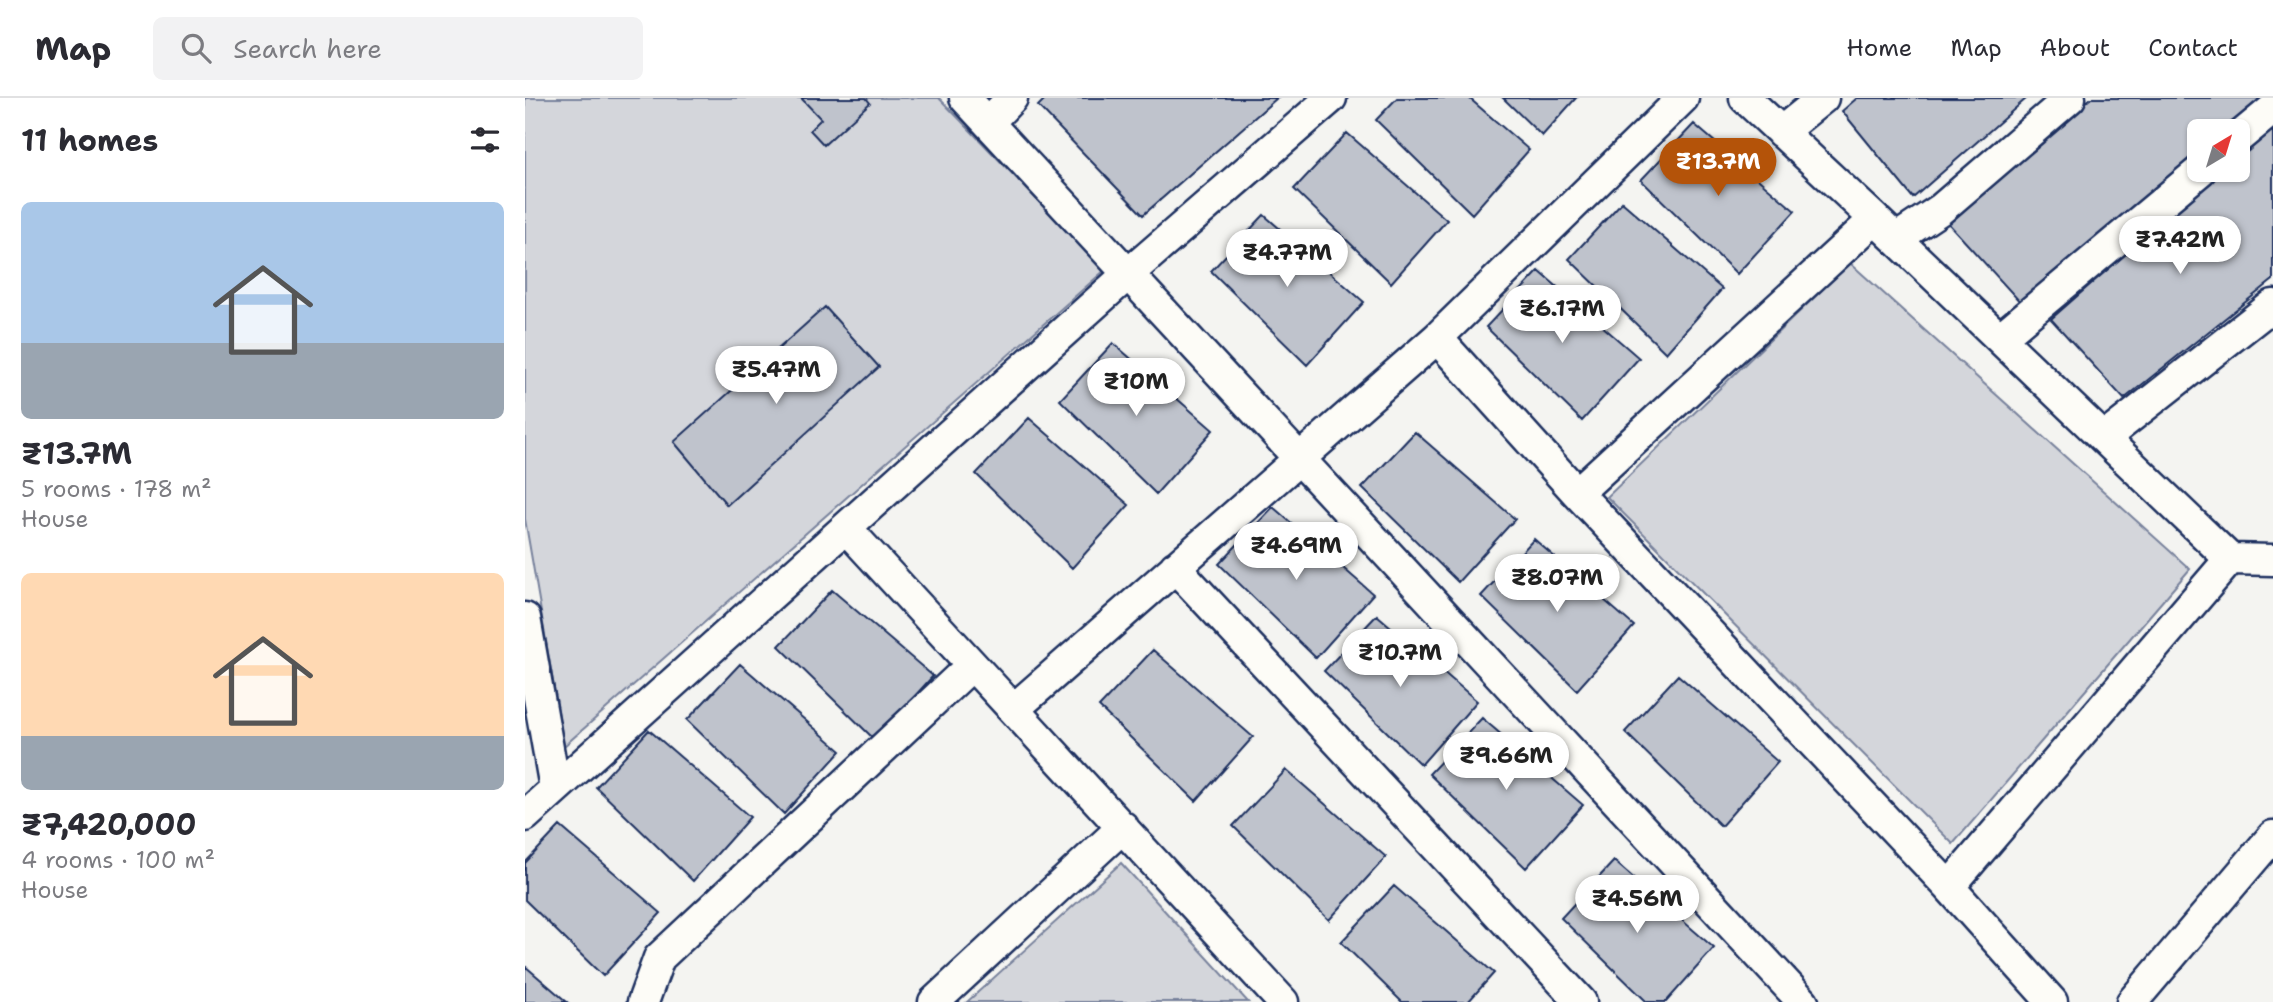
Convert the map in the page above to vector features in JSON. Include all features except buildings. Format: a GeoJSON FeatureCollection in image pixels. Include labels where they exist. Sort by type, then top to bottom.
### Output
{"type":"FeatureCollection","features":[{"type":"Feature","properties":{"kind":"street"},"geometry":{"type":"LineString","coordinates":[[965,98],[1803,1002]]}},
{"type":"Feature","properties":{"kind":"street"},"geometry":{"type":"LineString","coordinates":[[988,124],[1012,98]]}},
{"type":"Feature","properties":{"kind":"street"},"geometry":{"type":"LineString","coordinates":[[525,816],[1128,274],[1331,98]]}},
{"type":"Feature","properties":{"kind":"street"},"geometry":{"type":"LineString","coordinates":[[1014,709],[1298,457],[1437,338],[1683,98]]}},
{"type":"Feature","properties":{"kind":"street"},"geometry":{"type":"LineString","coordinates":[[1745,98],[1886,229],[2230,559],[2273,560]]}},
{"type":"Feature","properties":{"kind":"street"},"geometry":{"type":"LineString","coordinates":[[1781,132],[1823,98]]}},
{"type":"Feature","properties":{"kind":"street"},"geometry":{"type":"LineString","coordinates":[[1577,493],[1886,229],[1941,209],[2070,98]]}},
{"type":"Feature","properties":{"kind":"street"},"geometry":{"type":"LineString","coordinates":[[2251,127],[2273,109]]}},
{"type":"Feature","properties":{"kind":"street"},"geometry":{"type":"LineString","coordinates":[[2000,338],[2187,182]]}},
{"type":"Feature","properties":{"kind":"street"},"geometry":{"type":"LineString","coordinates":[[2104,439],[2273,304]]}},
{"type":"Feature","properties":{"kind":"street"},"geometry":{"type":"LineString","coordinates":[[1437,338],[1577,493],[1949,887],[2052,1002]]}},
{"type":"Feature","properties":{"kind":"street"},"geometry":{"type":"LineString","coordinates":[[846,528],[1283,1002]]}},
{"type":"Feature","properties":{"kind":"street"},"geometry":{"type":"LineString","coordinates":[[1949,887],[2230,559]]}},
{"type":"Feature","properties":{"kind":"street"},"geometry":{"type":"LineString","coordinates":[[1175,566],[1581,1002]]}},
{"type":"Feature","properties":{"kind":"street"},"geometry":{"type":"LineString","coordinates":[[525,618],[555,788]]}},
{"type":"Feature","properties":{"kind":"street"},"geometry":{"type":"LineString","coordinates":[[643,1002],[659,958],[972,665]]}},
{"type":"Feature","properties":{"kind":"street"},"geometry":{"type":"LineString","coordinates":[[934,1002],[1123,827]]}},
{"type":"Feature","properties":{"kind":"street"},"geometry":{"type":"LineString","coordinates":[[2132,1002],[2273,836]]}},
{"type":"Feature","properties":{"kind":"shaded area"},"geometry":{"type":"Polygon","coordinates":[[[525,98],[939,98],[1105,270],[564,746],[525,519],[525,98]]]}},
{"type":"Feature","properties":{"kind":"shaded area"},"geometry":{"type":"Polygon","coordinates":[[[1850,263],[2190,569],[1953,844],[1607,497],[1850,263]]]}},
{"type":"Feature","properties":{"kind":"shaded area"},"geometry":{"type":"Polygon","coordinates":[[[1121,863],[1248,1002],[967,1002],[1121,863]]]}}]}
